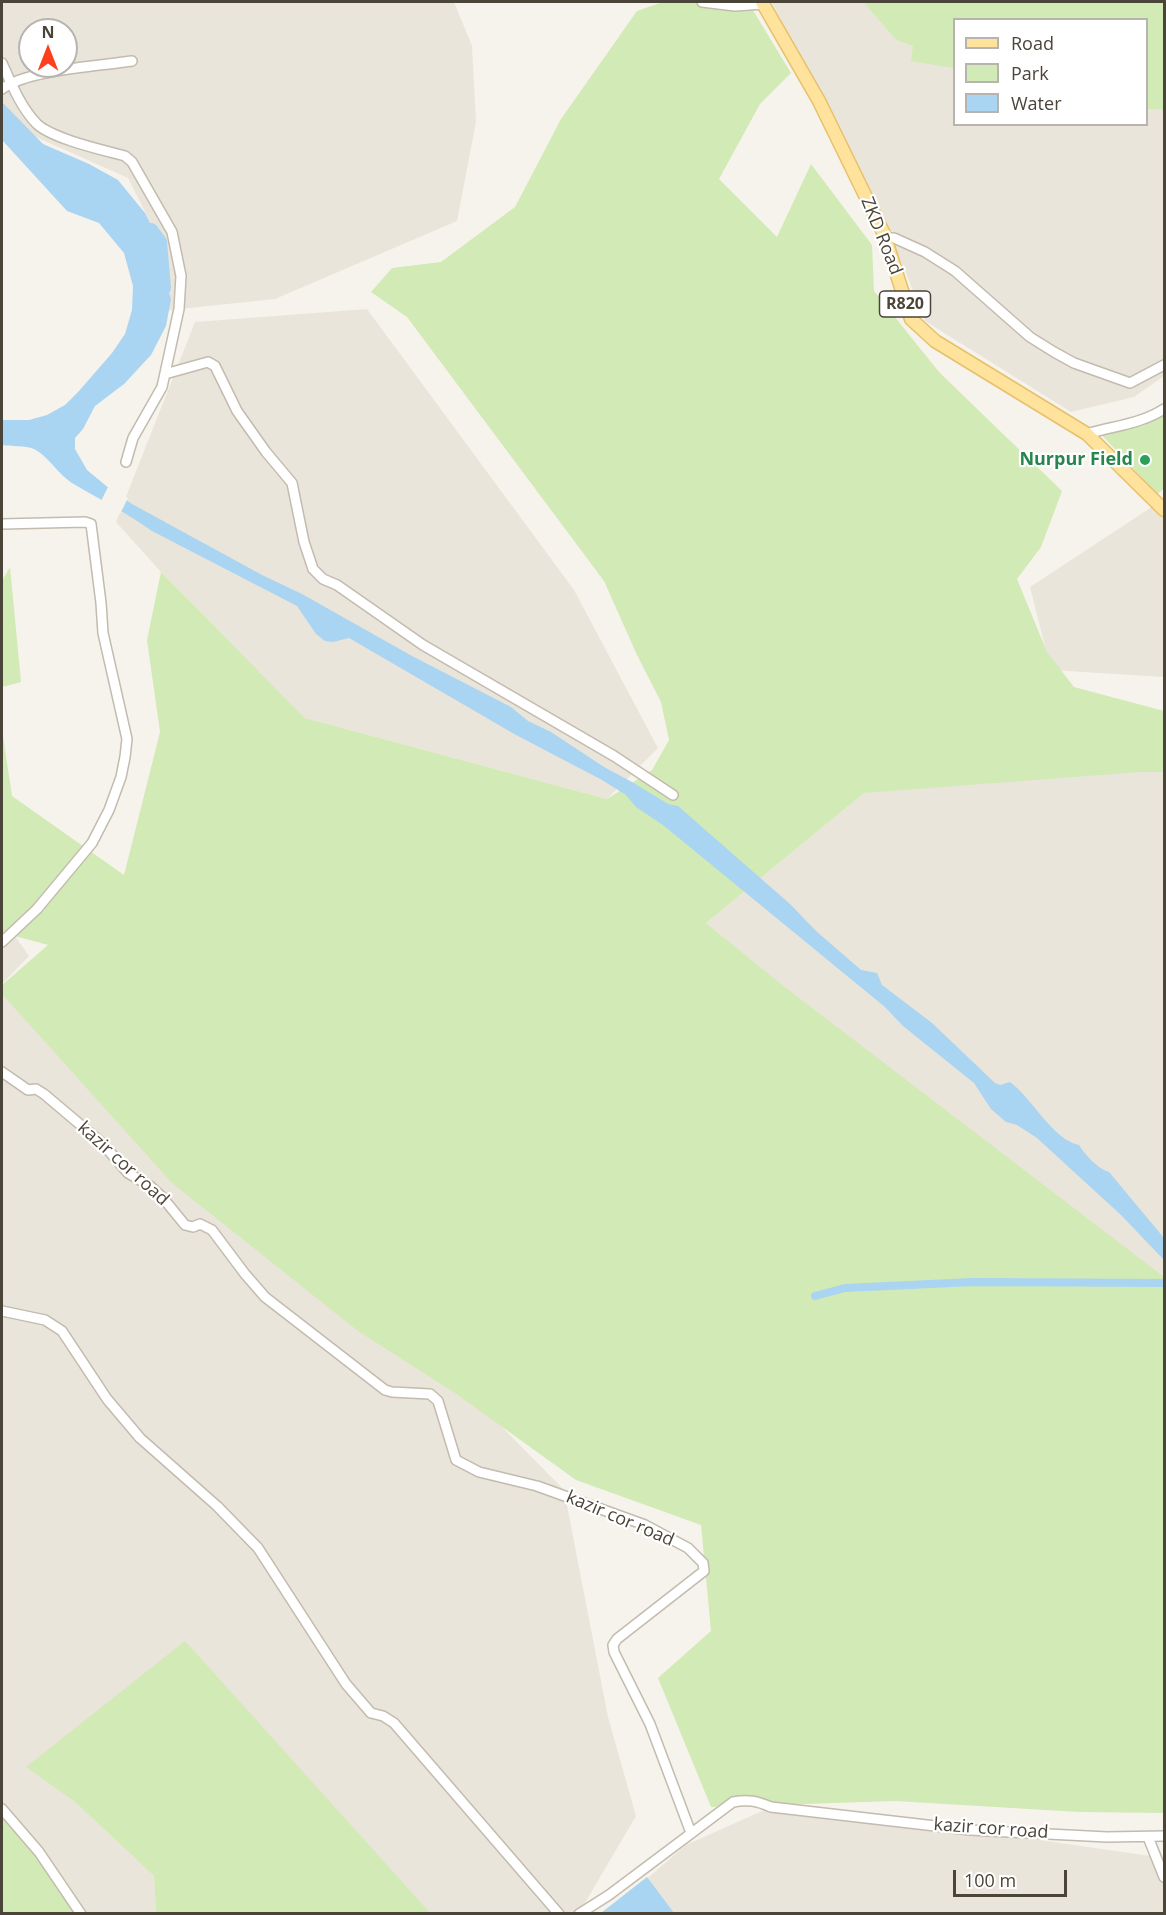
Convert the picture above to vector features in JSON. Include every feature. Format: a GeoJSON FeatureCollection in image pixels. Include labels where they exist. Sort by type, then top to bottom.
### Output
{"type":"FeatureCollection","features":[{"type":"Feature","properties":{"kind":"main road","name":"ZKD Road"},"geometry":{"type":"LineString","coordinates":[[762,3],[819,101],[885,238],[906,305],[916,326],[935,341],[1087,434],[1164,510]]}},
{"type":"Feature","properties":{"kind":"street"},"geometry":{"type":"LineString","coordinates":[[702,2],[735,6],[762,3]]}},
{"type":"Feature","properties":{"kind":"street"},"geometry":{"type":"LineString","coordinates":[[6,85],[50,73],[132,61]]}},
{"type":"Feature","properties":{"kind":"street"},"geometry":{"type":"LineString","coordinates":[[2,63],[6,85],[38,125],[69,140],[125,156],[132,162],[172,232],[181,276],[178,309],[162,387],[133,438],[126,462]]}},
{"type":"Feature","properties":{"kind":"street"},"geometry":{"type":"LineString","coordinates":[[885,238],[894,238],[925,252],[955,271],[1030,337],[1074,363],[1130,382],[1164,365]]}},
{"type":"Feature","properties":{"kind":"street"},"geometry":{"type":"LineString","coordinates":[[165,374],[208,362],[215,366],[237,411],[266,452],[292,483],[304,542],[313,569],[323,579],[337,585],[423,645],[614,756],[674,795]]}},
{"type":"Feature","properties":{"kind":"street"},"geometry":{"type":"LineString","coordinates":[[1087,434],[1113,426],[1139,422],[1164,409]]}},
{"type":"Feature","properties":{"kind":"street"},"geometry":{"type":"LineString","coordinates":[[2,524],[49,522],[91,524],[103,633],[127,739],[121,777],[109,810],[92,843],[37,909],[2,942]]}},
{"type":"Feature","properties":{"kind":"street","name":"kazir cor road"},"geometry":{"type":"LineString","coordinates":[[2,1072],[28,1090],[36,1089],[44,1094],[94,1136],[128,1173],[150,1186],[163,1198],[185,1225],[193,1227],[200,1224],[212,1230],[265,1297],[385,1390],[434,1396],[438,1401],[456,1460],[479,1472],[537,1486],[645,1525],[688,1548],[699,1557],[704,1563],[704,1571],[617,1639],[613,1645],[614,1652],[650,1724],[691,1833],[733,1802],[755,1800],[771,1807],[970,1830],[1164,1836]]}},
{"type":"Feature","properties":{"kind":"street"},"geometry":{"type":"LineString","coordinates":[[2,1311],[45,1320],[62,1331],[107,1399],[140,1438],[217,1506],[258,1548],[346,1684],[371,1713],[383,1716],[394,1723],[559,1914]]}},
{"type":"Feature","properties":{"kind":"street"},"geometry":{"type":"LineString","coordinates":[[2,1809],[39,1852],[81,1914]]}},
{"type":"Feature","properties":{"kind":"street"},"geometry":{"type":"LineString","coordinates":[[579,1914],[609,1895],[691,1833]]}},
{"type":"Feature","properties":{"kind":"street"},"geometry":{"type":"LineString","coordinates":[[1148,1837],[1164,1877]]}},
{"type":"Feature","properties":{"kind":"shaded area"},"geometry":{"type":"Polygon","coordinates":[[[2,2],[454,2],[472,46],[476,122],[457,221],[275,299],[161,311],[160,242],[128,178],[18,129],[2,108],[2,2]]]}},
{"type":"Feature","properties":{"kind":"shaded area"},"geometry":{"type":"Polygon","coordinates":[[[772,2],[863,2],[896,40],[953,60],[953,126],[1148,126],[1148,109],[1164,110],[1164,376],[1134,397],[1071,412],[925,321],[906,273],[772,2]]]}},
{"type":"Feature","properties":{"kind":"shaded area"},"geometry":{"type":"Polygon","coordinates":[[[367,309],[574,590],[658,748],[607,799],[305,718],[161,572],[116,522],[195,322],[367,309]]]}},
{"type":"Feature","properties":{"kind":"shaded area"},"geometry":{"type":"Polygon","coordinates":[[[1164,499],[1164,677],[1051,670],[1030,587],[1164,499]]]}},
{"type":"Feature","properties":{"kind":"shaded area"},"geometry":{"type":"Polygon","coordinates":[[[1063,770],[1164,772],[1164,1300],[706,923],[864,793],[1063,770]]]}},
{"type":"Feature","properties":{"kind":"shaded area"},"geometry":{"type":"Polygon","coordinates":[[[15,936],[29,956],[2,984],[2,940],[15,936]]]}},
{"type":"Feature","properties":{"kind":"shaded area"},"geometry":{"type":"Polygon","coordinates":[[[2,993],[500,1425],[564,1490],[608,1717],[636,1816],[579,1913],[429,1913],[27,1767],[75,1802],[154,1876],[156,1913],[77,1913],[2,1812],[2,993]]]}},
{"type":"Feature","properties":{"kind":"shaded area"},"geometry":{"type":"Polygon","coordinates":[[[771,1807],[970,1830],[1164,1858],[1164,1913],[606,1914],[686,1845],[771,1807]]]}},
{"type":"Feature","properties":{"kind":"green space"},"geometry":{"type":"Polygon","coordinates":[[[663,2],[748,2],[791,73],[760,104],[719,179],[777,237],[811,164],[872,245],[874,291],[939,372],[1062,491],[1041,547],[1017,579],[1047,652],[1074,687],[1164,711],[1164,772],[864,793],[706,923],[786,988],[1164,1277],[1164,1813],[1079,1812],[895,1801],[711,1807],[658,1678],[711,1631],[701,1525],[576,1480],[455,1393],[358,1331],[172,1183],[2,994],[2,985],[48,945],[15,936],[2,940],[2,729],[12,796],[124,875],[160,732],[147,640],[161,572],[305,718],[607,799],[652,770],[669,740],[661,702],[604,581],[407,317],[371,292],[392,268],[441,262],[515,207],[561,119],[637,11],[663,2]]]}},
{"type":"Feature","properties":{"kind":"green space"},"geometry":{"type":"Polygon","coordinates":[[[863,2],[1164,2],[1164,110],[1148,109],[1148,18],[953,18],[953,68],[911,61],[913,46],[896,40],[863,2]]]}},
{"type":"Feature","properties":{"kind":"green space","name":"Nurpur Field"},"geometry":{"type":"Polygon","coordinates":[[[1164,415],[1164,489],[1157,494],[1098,431],[1143,426],[1164,415]]]}},
{"type":"Feature","properties":{"kind":"green space"},"geometry":{"type":"Polygon","coordinates":[[[10,567],[21,682],[2,687],[2,581],[10,567]]]}},
{"type":"Feature","properties":{"kind":"green space"},"geometry":{"type":"Polygon","coordinates":[[[185,1641],[430,1913],[156,1913],[154,1876],[75,1802],[26,1767],[185,1641]]]}},
{"type":"Feature","properties":{"kind":"green space"},"geometry":{"type":"Polygon","coordinates":[[[2,1812],[32,1847],[77,1913],[2,1913],[2,1812]]]}},
{"type":"Feature","properties":{"kind":"water"},"geometry":{"type":"Polygon","coordinates":[[[2,102],[43,144],[89,164],[118,180],[145,213],[160,242],[163,273],[171,299],[166,326],[151,355],[124,384],[95,406],[83,429],[75,438],[75,449],[87,470],[132,504],[511,707],[528,721],[551,732],[604,767],[668,804],[678,806],[861,970],[877,973],[882,985],[932,1023],[995,1083],[1000,1085],[1010,1082],[1051,1127],[1069,1141],[1079,1145],[1092,1161],[1109,1172],[1164,1238],[1164,1260],[1121,1215],[1037,1138],[1017,1125],[1006,1122],[991,1109],[974,1083],[663,825],[636,807],[626,795],[516,735],[349,638],[333,642],[325,641],[316,634],[297,606],[152,531],[72,483],[34,449],[2,445],[2,420],[29,420],[47,415],[65,405],[112,353],[125,334],[132,310],[133,286],[124,253],[99,223],[67,211],[2,140],[2,102]]]}},
{"type":"Feature","properties":{"kind":"water"},"geometry":{"type":"Polygon","coordinates":[[[647,1877],[674,1913],[601,1913],[647,1877]]]}},
{"type":"Feature","properties":{"kind":"pier"},"geometry":{"type":"Polygon","coordinates":[[[109,485],[128,498],[120,514],[100,503],[109,485]]]}},
{"type":"Feature","properties":{"kind":"waterway"},"geometry":{"type":"LineString","coordinates":[[151,230],[160,242],[164,288]]}},
{"type":"Feature","properties":{"kind":"waterway"},"geometry":{"type":"LineString","coordinates":[[815,1296],[845,1288],[973,1282],[1164,1283]]}},
{"type":"Feature","properties":{"kind":"place","name":"Nurpur Field"},"geometry":{"type":"Point","coordinates":[1145,460]}}]}
